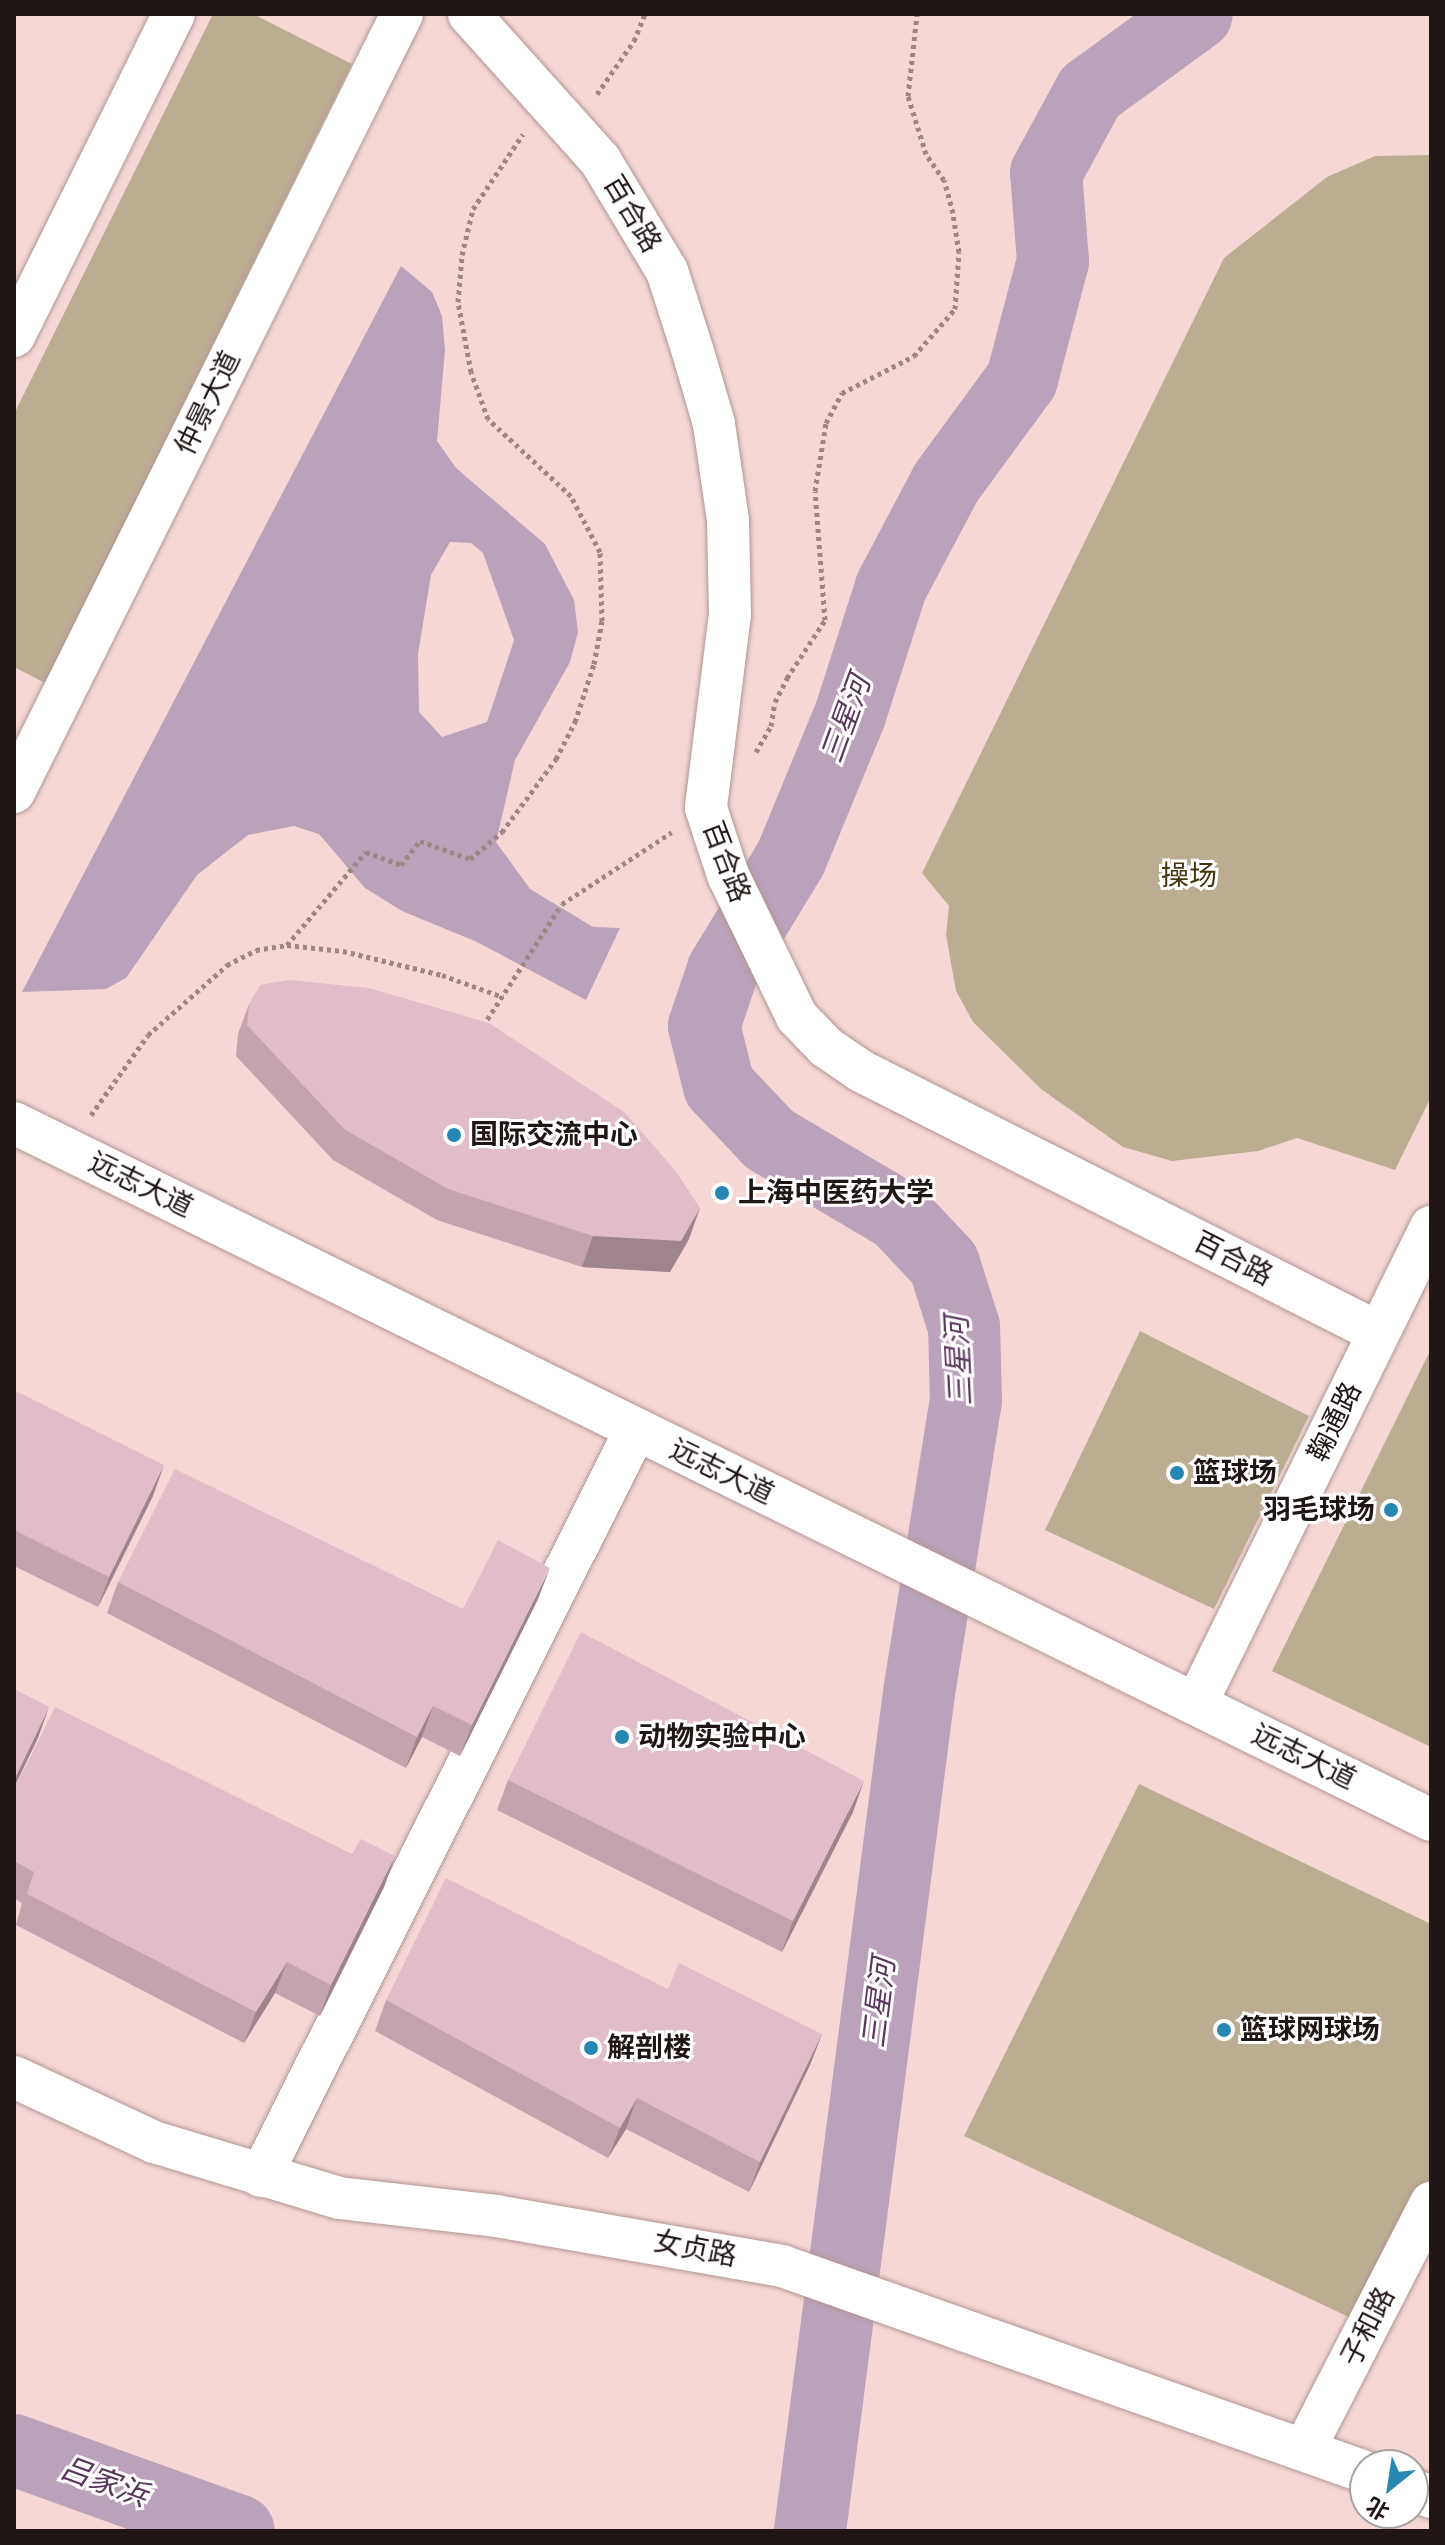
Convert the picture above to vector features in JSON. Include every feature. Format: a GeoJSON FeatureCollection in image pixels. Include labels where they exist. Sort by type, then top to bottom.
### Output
{"type":"FeatureCollection","features":[{"type":"Feature","properties":{"kind":"lane"},"geometry":{"type":"LineString","coordinates":[[14,336],[174,14]]}},
{"type":"Feature","properties":{"kind":"lane","name":"仲景大道"},"geometry":{"type":"LineString","coordinates":[[14,792],[402,14]]}},
{"type":"Feature","properties":{"kind":"lane","name":"百合路"},"geometry":{"type":"LineString","coordinates":[[469,14],[600,160],[667,271],[714,424],[728,520],[730,614],[723,696],[709,766],[706,808],[728,875],[777,982],[806,1027],[861,1071],[1379,1333]]}},
{"type":"Feature","properties":{"kind":"lane","name":"远志大道"},"geometry":{"type":"LineString","coordinates":[[14,1123],[1431,1820]]}},
{"type":"Feature","properties":{"kind":"lane","name":"鞠通路"},"geometry":{"type":"LineString","coordinates":[[1196,1704],[1431,1227]]}},
{"type":"Feature","properties":{"kind":"lane"},"geometry":{"type":"LineString","coordinates":[[261,2176],[635,1431]]}},
{"type":"Feature","properties":{"kind":"lane","name":"女贞路"},"geometry":{"type":"LineString","coordinates":[[14,2077],[154,2142],[339,2198],[496,2216],[782,2266],[1349,2466]]}},
{"type":"Feature","properties":{"kind":"lane","name":"子和路"},"geometry":{"type":"LineString","coordinates":[[1304,2450],[1431,2203]]}},
{"type":"Feature","properties":{"kind":"path"},"geometry":{"type":"LineString","coordinates":[[287,945],[366,852],[401,865],[420,841],[470,859],[502,832],[534,793],[575,722],[602,621],[600,552],[571,496],[488,419],[471,372],[458,302],[473,209],[498,165],[553,106],[601,93],[645,14]]}},
{"type":"Feature","properties":{"kind":"path"},"geometry":{"type":"LineString","coordinates":[[709,766],[754,757],[771,726],[775,702],[787,678],[825,620],[815,491],[826,423],[842,393],[914,356],[955,309],[959,252],[953,213],[944,180],[926,154],[908,96],[917,14]]}},
{"type":"Feature","properties":{"kind":"path"},"geometry":{"type":"LineString","coordinates":[[482,1027],[562,904],[706,808]]}},
{"type":"Feature","properties":{"kind":"path"},"geometry":{"type":"LineString","coordinates":[[70,1150],[110,1082],[148,1035],[227,965],[256,950],[287,945],[357,954],[503,997]]}},
{"type":"Feature","properties":{"kind":"green space"},"geometry":{"type":"Polygon","coordinates":[[[213,14],[253,14],[352,64],[45,683],[14,667],[14,414],[213,14]]]}},
{"type":"Feature","properties":{"kind":"green space","name":"操场"},"geometry":{"type":"Polygon","coordinates":[[[1431,155],[1431,1097],[1395,1170],[1297,1138],[1258,1151],[1172,1161],[1123,1147],[1041,1089],[973,1022],[956,991],[946,935],[949,906],[922,873],[1224,258],[1327,177],[1375,156],[1431,155]]]}},
{"type":"Feature","properties":{"kind":"green space","name":"篮球场"},"geometry":{"type":"Polygon","coordinates":[[[1140,1331],[1309,1416],[1214,1609],[1045,1530],[1140,1331]]]}},
{"type":"Feature","properties":{"kind":"green space","name":"羽毛球场"},"geometry":{"type":"Polygon","coordinates":[[[1431,1349],[1431,1747],[1272,1671],[1431,1349]]]}},
{"type":"Feature","properties":{"kind":"green space","name":"篮球网球场"},"geometry":{"type":"Polygon","coordinates":[[[1139,1784],[1431,1924],[1431,2203],[1368,2326],[964,2136],[1139,1784]]]}},
{"type":"Feature","properties":{"kind":"shaded area"},"geometry":{"type":"Polygon","coordinates":[[[401,266],[432,292],[442,316],[445,350],[437,441],[456,468],[545,544],[574,600],[578,632],[570,662],[515,760],[496,842],[530,889],[593,927],[620,928],[586,1000],[477,942],[402,911],[365,888],[319,834],[294,826],[248,835],[197,875],[126,978],[106,989],[22,992],[401,266]],[[450,542],[431,575],[418,654],[419,712],[442,737],[487,722],[514,640],[483,553],[471,543],[450,542]]]}},
{"type":"Feature","properties":{"kind":"building","name":"国际交流中心"},"geometry":{"type":"Polygon","coordinates":[[[289,980],[369,988],[489,1023],[624,1112],[675,1170],[700,1208],[681,1241],[593,1236],[448,1189],[344,1129],[247,1025],[249,1004],[260,985],[289,980]]]}},
{"type":"Feature","properties":{"kind":"building"},"geometry":{"type":"Polygon","coordinates":[[[14,1390],[164,1465],[109,1577],[14,1530],[14,1390]]]}},
{"type":"Feature","properties":{"kind":"building"},"geometry":{"type":"Polygon","coordinates":[[[175,1469],[463,1609],[498,1540],[550,1568],[472,1725],[433,1706],[417,1737],[118,1582],[175,1469]]]}},
{"type":"Feature","properties":{"kind":"building","name":"动物实验中心"},"geometry":{"type":"Polygon","coordinates":[[[581,1632],[864,1781],[793,1921],[508,1780],[581,1632]]]}},
{"type":"Feature","properties":{"kind":"building"},"geometry":{"type":"Polygon","coordinates":[[[14,1689],[49,1707],[14,1780],[14,1689]]]}},
{"type":"Feature","properties":{"kind":"building"},"geometry":{"type":"Polygon","coordinates":[[[55,1707],[352,1854],[361,1839],[395,1856],[331,1985],[287,1962],[256,2012],[27,1894],[34,1872],[14,1861],[14,1790],[55,1707]]]}},
{"type":"Feature","properties":{"kind":"building","name":"解剖楼"},"geometry":{"type":"Polygon","coordinates":[[[446,1878],[668,1989],[679,1963],[822,2034],[760,2162],[637,2098],[620,2128],[386,2000],[446,1878]]]}},
{"type":"Feature","properties":{"kind":"waterway","name":"三星河"},"geometry":{"type":"LineString","coordinates":[[810,2531],[919,1693],[966,1401],[964,1327],[944,1264],[899,1216],[769,1139],[719,1086],[704,1026],[723,970],[791,858],[850,715],[891,587],[946,483],[1022,379],[1053,261],[1046,173],[1090,92],[1197,14]]}},
{"type":"Feature","properties":{"kind":"waterway","name":"吕家浜"},"geometry":{"type":"LineString","coordinates":[[14,2450],[239,2531]]}},
{"type":"Feature","properties":{"kind":"place","name":"国际交流中心"},"geometry":{"type":"Point","coordinates":[454,1135]}},
{"type":"Feature","properties":{"kind":"place","name":"上海中医药大学"},"geometry":{"type":"Point","coordinates":[722,1193]}},
{"type":"Feature","properties":{"kind":"place","name":"篮球场"},"geometry":{"type":"Point","coordinates":[1177,1473]}},
{"type":"Feature","properties":{"kind":"place","name":"羽毛球场"},"geometry":{"type":"Point","coordinates":[1391,1510]}},
{"type":"Feature","properties":{"kind":"place","name":"动物实验中心"},"geometry":{"type":"Point","coordinates":[622,1737]}},
{"type":"Feature","properties":{"kind":"place","name":"篮球网球场"},"geometry":{"type":"Point","coordinates":[1224,2030]}},
{"type":"Feature","properties":{"kind":"place","name":"解剖楼"},"geometry":{"type":"Point","coordinates":[591,2048]}}]}
